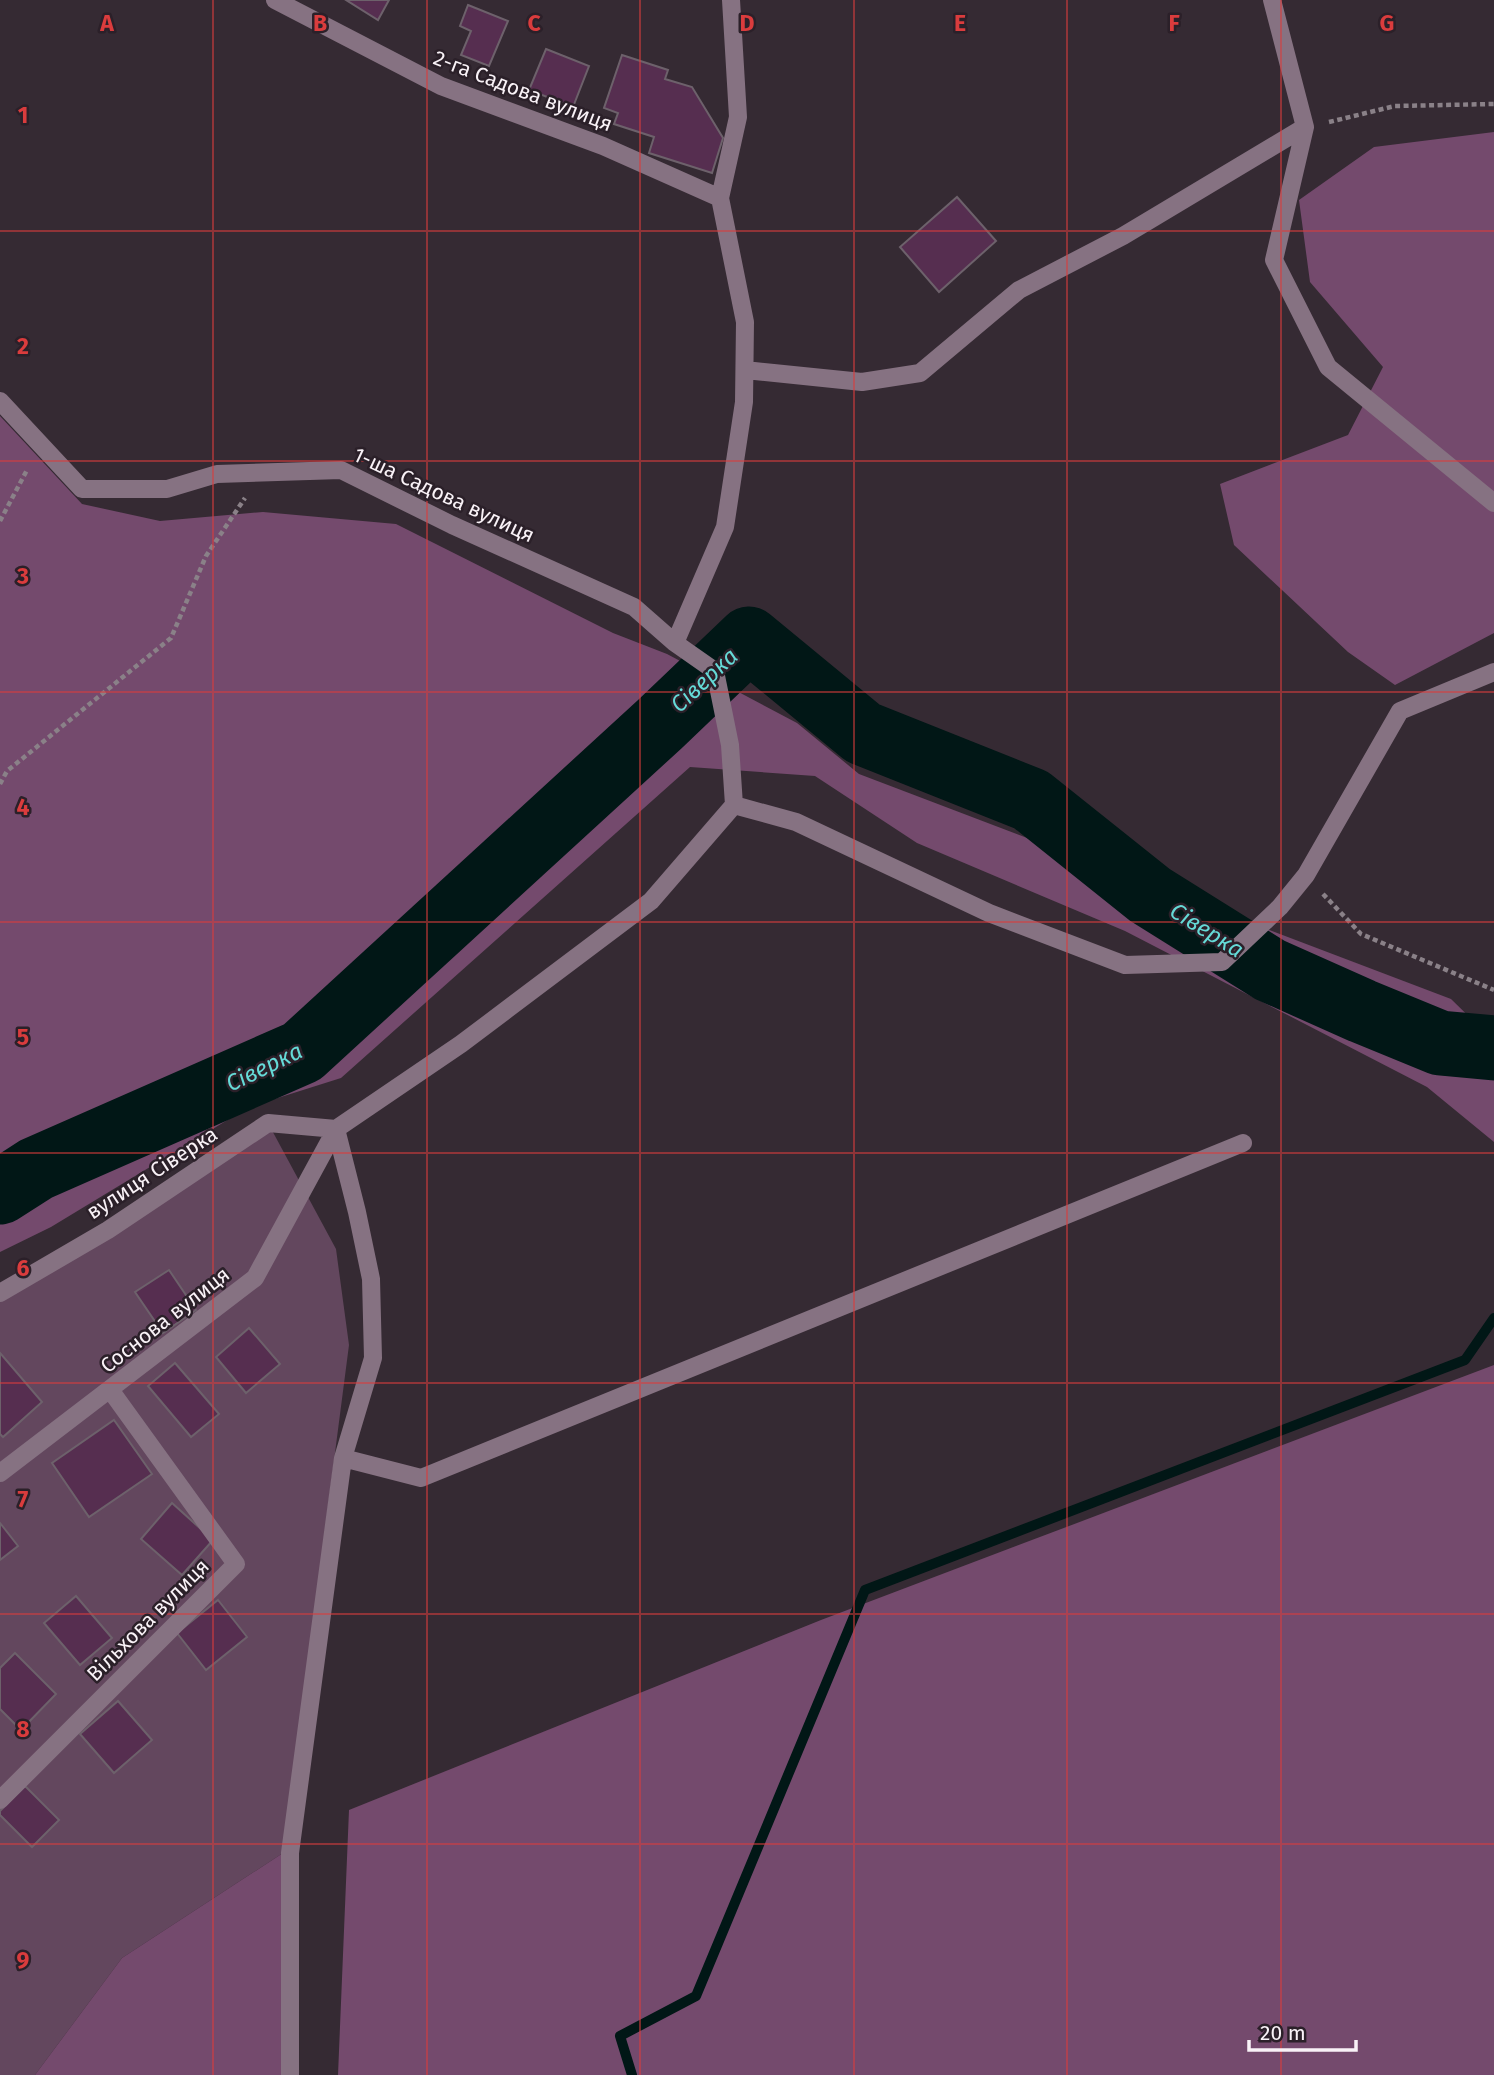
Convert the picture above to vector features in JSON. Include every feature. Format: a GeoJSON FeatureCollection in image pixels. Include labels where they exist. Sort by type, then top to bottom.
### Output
{"type":"FeatureCollection","features":[{"type":"Feature","properties":{"kind":"street","name":"2-га Садова вулиця"},"geometry":{"type":"LineString","coordinates":[[275,0],[441,86],[603,146],[720,198]]}},
{"type":"Feature","properties":{"kind":"street"},"geometry":{"type":"LineString","coordinates":[[675,643],[725,527],[744,402],[745,322],[720,198],[738,117],[731,0]]}},
{"type":"Feature","properties":{"kind":"street"},"geometry":{"type":"LineString","coordinates":[[1273,1],[1305,127],[1275,260],[1328,367],[1494,503]]}},
{"type":"Feature","properties":{"kind":"street"},"geometry":{"type":"LineString","coordinates":[[745,370],[862,382],[920,373],[1019,290],[1123,236],[1305,127]]}},
{"type":"Feature","properties":{"kind":"street","name":"1-ша Садова вулиця"},"geometry":{"type":"LineString","coordinates":[[0,401],[82,489],[167,489],[217,474],[341,470],[452,526],[634,607],[675,643],[715,671],[730,745],[734,805]]}},
{"type":"Feature","properties":{"kind":"street"},"geometry":{"type":"LineString","coordinates":[[290,2075],[290,1853],[342,1458],[373,1358],[371,1279],[336,1129],[461,1044],[651,901],[734,805],[796,822],[989,913],[1125,965],[1222,962],[1280,907],[1306,875],[1399,710],[1494,672]]}},
{"type":"Feature","properties":{"kind":"street","name":"вулиця Сіверка"},"geometry":{"type":"LineString","coordinates":[[0,1293],[108,1230],[268,1123],[336,1129]]}},
{"type":"Feature","properties":{"kind":"street","name":"Соснова вулиця"},"geometry":{"type":"LineString","coordinates":[[0,1474],[256,1278],[336,1129]]}},
{"type":"Feature","properties":{"kind":"street"},"geometry":{"type":"LineString","coordinates":[[342,1458],[421,1478],[1243,1143]]}},
{"type":"Feature","properties":{"kind":"street","name":"Вільхова вулиця"},"geometry":{"type":"LineString","coordinates":[[0,1801],[236,1564],[111,1391]]}},
{"type":"Feature","properties":{"kind":"path"},"geometry":{"type":"LineString","coordinates":[[1305,127],[1395,106],[1494,104]]}},
{"type":"Feature","properties":{"kind":"path"},"geometry":{"type":"LineString","coordinates":[[0,521],[41,445]]}},
{"type":"Feature","properties":{"kind":"path"},"geometry":{"type":"LineString","coordinates":[[0,784],[7,771],[171,638],[206,556],[263,472]]}},
{"type":"Feature","properties":{"kind":"path"},"geometry":{"type":"LineString","coordinates":[[1306,875],[1361,934],[1494,990]]}},
{"type":"Feature","properties":{"kind":"shaded area"},"geometry":{"type":"Polygon","coordinates":[[[1494,132],[1494,633],[1395,685],[1348,652],[1234,545],[1220,484],[1348,435],[1383,367],[1310,282],[1299,200],[1374,147],[1494,132]]]}},
{"type":"Feature","properties":{"kind":"shaded area"},"geometry":{"type":"Polygon","coordinates":[[[0,416],[82,504],[160,521],[263,512],[396,524],[613,633],[667,654],[797,723],[859,774],[1451,999],[1494,1041],[1494,1142],[1427,1087],[1125,931],[917,843],[815,776],[690,767],[341,1078],[249,1107],[51,1227],[0,1252],[0,416]]]}},
{"type":"Feature","properties":{"kind":"shaded area"},"geometry":{"type":"Polygon","coordinates":[[[268,1123],[336,1249],[349,1345],[283,1853],[122,1958],[35,2075],[0,2075],[0,1293],[268,1123]]]}},
{"type":"Feature","properties":{"kind":"shaded area"},"geometry":{"type":"Polygon","coordinates":[[[1494,1365],[1494,2075],[338,2075],[349,1810],[821,1620],[1494,1365]]]}},
{"type":"Feature","properties":{"kind":"shaded area"},"geometry":{"type":"Polygon","coordinates":[[[283,1853],[290,2075],[35,2075],[122,1958],[283,1853]]]}},
{"type":"Feature","properties":{"kind":"building"},"geometry":{"type":"Polygon","coordinates":[[[346,0],[389,0],[378,20],[346,0]]]}},
{"type":"Feature","properties":{"kind":"building"},"geometry":{"type":"Polygon","coordinates":[[[468,5],[508,21],[489,66],[461,55],[471,31],[460,26],[468,5]]]}},
{"type":"Feature","properties":{"kind":"building"},"geometry":{"type":"Polygon","coordinates":[[[546,49],[589,66],[573,107],[529,90],[546,49]]]}},
{"type":"Feature","properties":{"kind":"building"},"geometry":{"type":"Polygon","coordinates":[[[622,55],[668,70],[665,79],[692,87],[723,138],[712,173],[649,153],[654,137],[614,124],[618,113],[604,108],[622,55]]]}},
{"type":"Feature","properties":{"kind":"building"},"geometry":{"type":"Polygon","coordinates":[[[957,197],[996,241],[939,292],[900,247],[957,197]]]}},
{"type":"Feature","properties":{"kind":"building"},"geometry":{"type":"Polygon","coordinates":[[[169,1270],[196,1310],[163,1333],[135,1292],[169,1270]]]}},
{"type":"Feature","properties":{"kind":"building"},"geometry":{"type":"Polygon","coordinates":[[[249,1328],[280,1364],[246,1393],[216,1357],[249,1328]]]}},
{"type":"Feature","properties":{"kind":"building"},"geometry":{"type":"Polygon","coordinates":[[[0,1353],[42,1402],[3,1437],[0,1434],[0,1353]]]}},
{"type":"Feature","properties":{"kind":"building"},"geometry":{"type":"Polygon","coordinates":[[[175,1363],[219,1414],[191,1437],[148,1386],[175,1363]]]}},
{"type":"Feature","properties":{"kind":"building"},"geometry":{"type":"Polygon","coordinates":[[[114,1420],[152,1474],[89,1517],[52,1463],[114,1420]]]}},
{"type":"Feature","properties":{"kind":"building"},"geometry":{"type":"Polygon","coordinates":[[[172,1503],[213,1540],[182,1575],[141,1539],[172,1503]]]}},
{"type":"Feature","properties":{"kind":"building"},"geometry":{"type":"Polygon","coordinates":[[[0,1523],[18,1546],[0,1560],[0,1523]]]}},
{"type":"Feature","properties":{"kind":"building"},"geometry":{"type":"Polygon","coordinates":[[[76,1596],[112,1638],[80,1665],[44,1623],[76,1596]]]}},
{"type":"Feature","properties":{"kind":"building"},"geometry":{"type":"Polygon","coordinates":[[[218,1600],[247,1637],[206,1670],[177,1633],[218,1600]]]}},
{"type":"Feature","properties":{"kind":"building"},"geometry":{"type":"Polygon","coordinates":[[[15,1653],[56,1694],[21,1730],[0,1709],[0,1668],[15,1653]]]}},
{"type":"Feature","properties":{"kind":"building"},"geometry":{"type":"Polygon","coordinates":[[[118,1701],[152,1740],[114,1773],[80,1734],[118,1701]]]}},
{"type":"Feature","properties":{"kind":"building"},"geometry":{"type":"Polygon","coordinates":[[[25,1786],[59,1820],[32,1847],[0,1815],[0,1811],[25,1786]]]}},
{"type":"Feature","properties":{"kind":"waterway","name":"Сіверка"},"geometry":{"type":"LineString","coordinates":[[0,1192],[36,1169],[302,1052],[749,639],[863,733],[1031,800],[1150,895],[1270,970],[1440,1043],[1494,1048]]}},
{"type":"Feature","properties":{"kind":"waterway"},"geometry":{"type":"LineString","coordinates":[[632,2075],[620,2036],[696,1996],[865,1590],[1465,1360],[1494,1318]]}}]}
